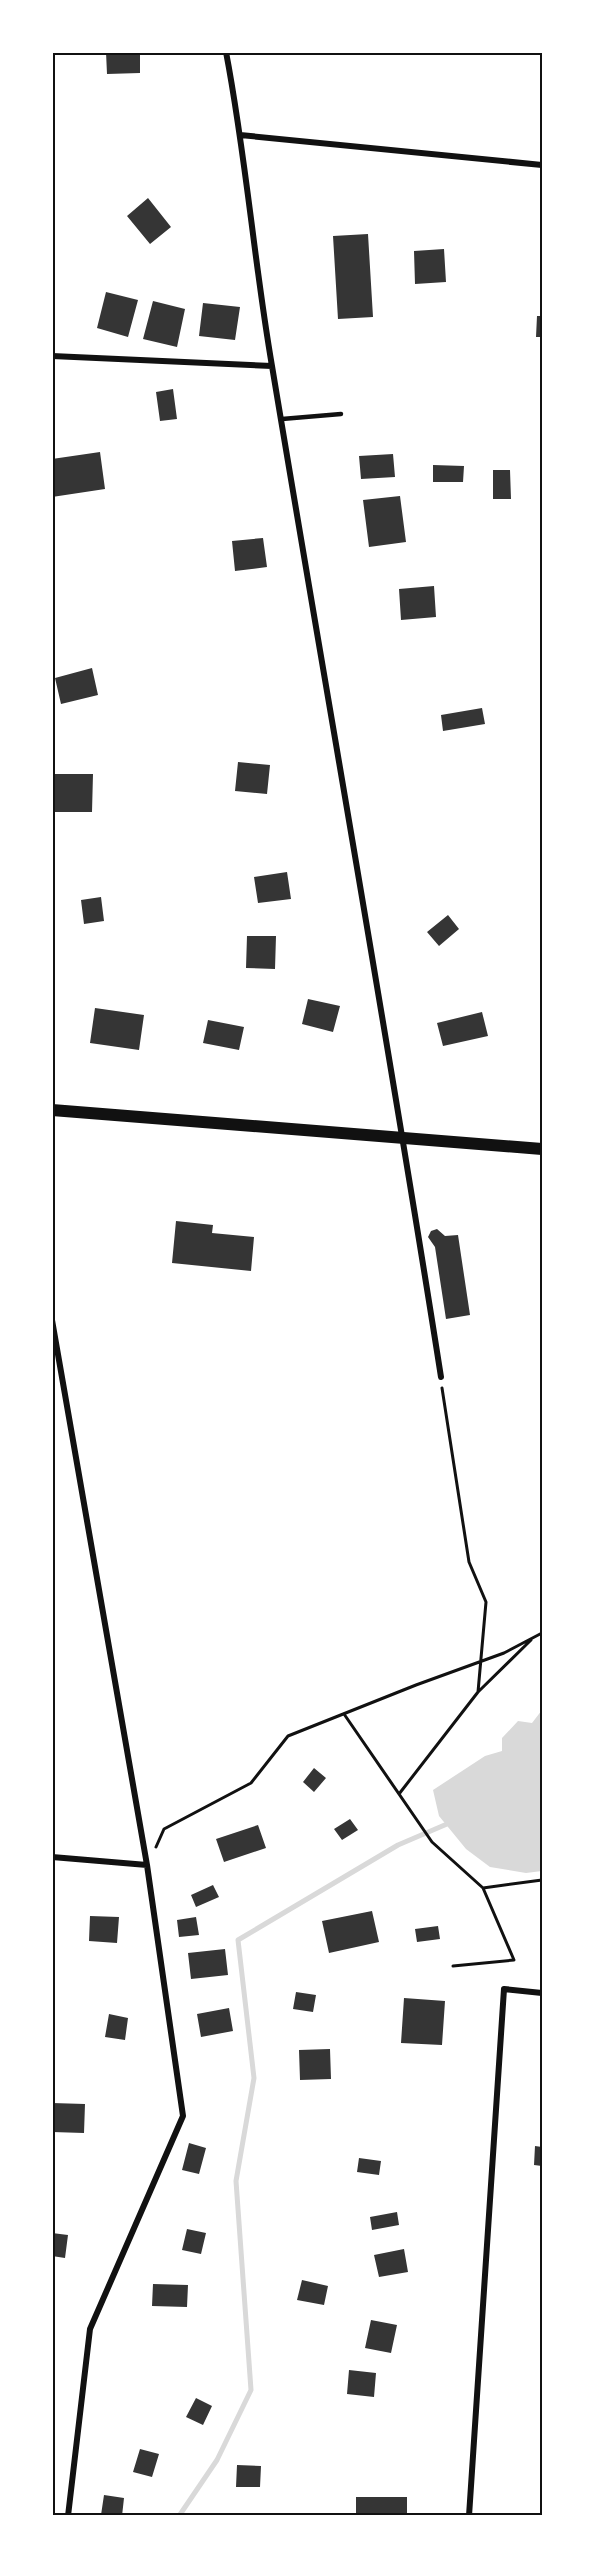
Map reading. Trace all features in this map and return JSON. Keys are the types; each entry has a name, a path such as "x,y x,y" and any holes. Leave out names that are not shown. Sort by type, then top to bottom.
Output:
{"main road":[{"path":"52,1110 403,1136 543,1149"}],"street":[{"path":"226,52 240,135 272,366 403,1136 441,1377"},
{"path":"240,135 543,165"},
{"path":"52,356 272,366"},
{"path":"52,1320 147,1865 183,2116 90,2329 68,2516"},
{"path":"52,1857 147,1865"},
{"path":"469,2516 504,1989 543,1993"}],"lane":[{"path":"282,419 341,414"}],"path":[{"path":"441,1377 469,1562 486,1602 478,1692"},
{"path":"147,1865 164,1829 251,1783 288,1736 481,1662 543,1634"},
{"path":"399,1794 478,1692 535,1637"},
{"path":"344,1714 432,1842 483,1888 514,1960 453,1966"},
{"path":"483,1888 543,1880"}],"shaded area":[{"path":"542,1710 542,1871 526,1873 490,1867 466,1849 439,1816 433,1790 485,1756 502,1751 502,1738 518,1721 532,1723"}],"building":[{"path":"106,52 140,52 140,73 107,74"},
{"path":"148,198 171,227 150,244 127,216"},
{"path":"368,234 373,317 338,319 333,236"},
{"path":"444,249 446,282 415,284 414,251"},
{"path":"106,292 138,300 128,337 97,328"},
{"path":"153,301 185,309 177,347 143,339"},
{"path":"203,303 240,307 235,340 199,336"},
{"path":"537,316 542,316 542,337 536,337"},
{"path":"173,389 177,419 160,421 156,392"},
{"path":"100,452 105,489 52,497 52,459"},
{"path":"393,454 395,477 361,479 359,456"},
{"path":"433,465 464,466 463,482 433,482"},
{"path":"493,470 510,470 511,499 493,499"},
{"path":"400,496 406,542 369,547 363,500"},
{"path":"263,538 267,567 235,571 232,541"},
{"path":"434,586 436,617 401,620 399,589"},
{"path":"92,668 98,695 61,704 55,678"},
{"path":"482,708 485,724 443,731 441,715"},
{"path":"238,762 270,765 267,794 235,791"},
{"path":"52,774 93,774 92,812 52,812"},
{"path":"287,872 291,899 258,903 254,877"},
{"path":"101,897 104,921 84,924 81,900"},
{"path":"448,915 459,929 439,946 427,932"},
{"path":"247,936 276,936 275,969 246,968"},
{"path":"308,999 340,1006 333,1032 302,1024"},
{"path":"95,1008 144,1015 139,1050 90,1043"},
{"path":"482,1012 488,1036 443,1046 437,1023"},
{"path":"208,1020 244,1027 239,1050 203,1043"},
{"path":"176,1221 213,1225 212,1233 254,1237 251,1271 172,1263"},
{"path":"437,1229 445,1236 458,1235 470,1315 446,1319 435,1247 428,1237 431,1231"},
{"path":"314,1768 326,1778 314,1792 303,1782"},
{"path":"350,1819 358,1830 342,1840 334,1829"},
{"path":"258,1825 266,1848 224,1862 216,1839"},
{"path":"213,1885 219,1897 196,1907 191,1895"},
{"path":"372,1911 379,1942 329,1953 322,1921"},
{"path":"90,1916 119,1917 117,1943 89,1941"},
{"path":"196,1917 199,1935 179,1937 177,1920"},
{"path":"438,1926 440,1939 417,1942 415,1929"},
{"path":"225,1949 228,1975 191,1979 188,1953"},
{"path":"296,1992 316,1995 313,2012 293,2009"},
{"path":"404,1998 445,2001 442,2045 401,2043"},
{"path":"229,2008 233,2031 201,2037 197,2014"},
{"path":"109,2014 128,2018 125,2040 105,2037"},
{"path":"330,2049 331,2079 300,2080 299,2050"},
{"path":"52,2103 85,2104 84,2133 52,2132"},
{"path":"189,2143 206,2148 199,2174 182,2170"},
{"path":"535,2146 542,2147 542,2166 534,2165"},
{"path":"359,2158 381,2161 379,2175 357,2172"},
{"path":"397,2212 399,2225 372,2230 370,2217"},
{"path":"187,2229 206,2233 201,2254 182,2250"},
{"path":"52,2233 68,2235 65,2258 52,2256"},
{"path":"404,2249 408,2272 379,2277 374,2255"},
{"path":"302,2280 328,2286 324,2305 297,2300"},
{"path":"153,2284 188,2285 187,2307 152,2306"},
{"path":"371,2320 397,2325 391,2353 365,2348"},
{"path":"349,2370 376,2373 374,2397 347,2394"},
{"path":"196,2398 212,2406 203,2425 186,2417"},
{"path":"140,2449 159,2454 152,2477 133,2472"},
{"path":"237,2465 261,2466 260,2487 236,2487"},
{"path":"104,2495 124,2498 122,2516 101,2515"},
{"path":"356,2497 407,2497 407,2516 356,2516"}],"waterway":[{"path":"179,2516 217,2460 251,2390 236,2181 254,2078 238,1940 398,1845 447,1824"}]}
